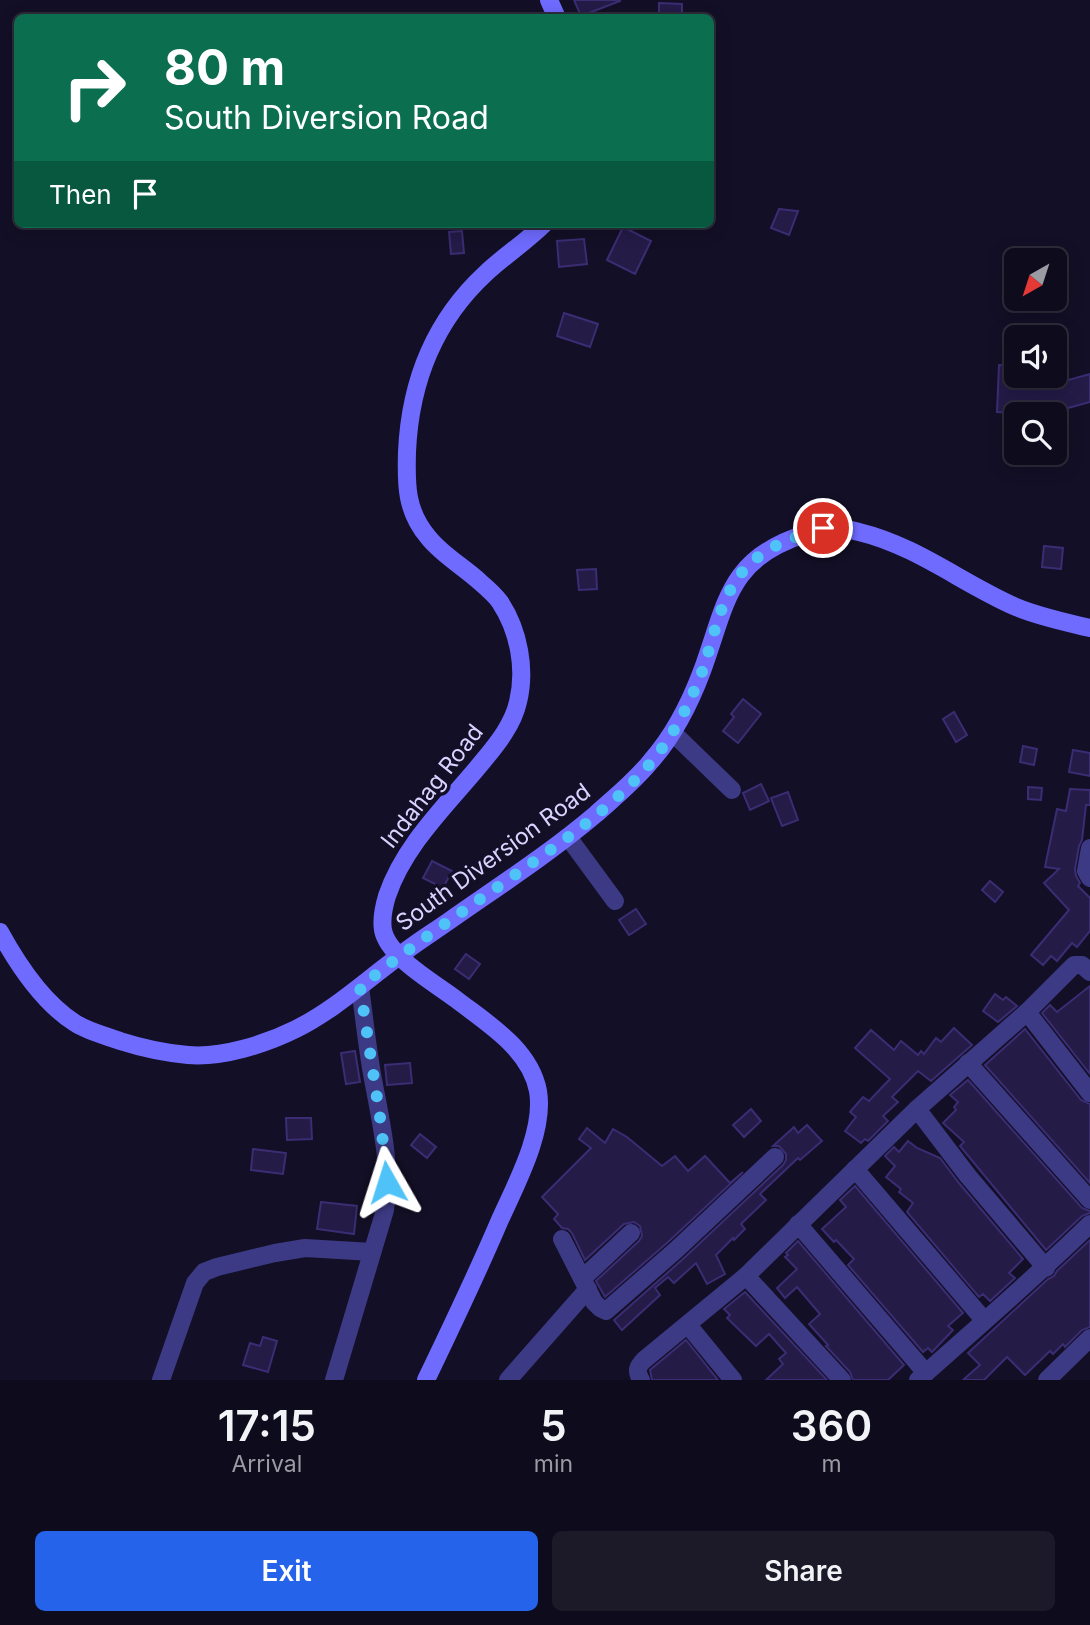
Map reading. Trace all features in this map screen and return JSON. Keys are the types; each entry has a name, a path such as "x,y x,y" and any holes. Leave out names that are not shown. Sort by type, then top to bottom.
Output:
{"main road":[{"name":"Indahag Road","path":"426,1380 472,1285 529,1154 536,1129 538,1091 521,1054 507,1039 398,956 387,942 383,930 384,906 397,870 424,831 508,728 517,707 522,684 517,642 499,601 429,540 416,520 408,499 408,433 415,392 426,358 446,319 486,273 539,228"},
{"name":"South Diversion Road","path":"0,932 29,978 50,1002 76,1024 146,1049 191,1056 233,1052 294,1030 331,1009 398,956 568,837 637,778 673,733 698,682 723,608 742,572 776,545 823,528 839,528 885,538 1017,607 1054,620 1090,628"}],"street":[{"path":"673,733 732,790"},
{"path":"568,837 615,901"},
{"path":"1090,848 1086,871 1090,878"},
{"path":"641,1380 637,1368 643,1360 746,1276 917,1109 1027,1012 1074,965 1082,965 1090,972"},
{"path":"334,1380 385,1210 387,1182 360,987"},
{"path":"1027,1012 1090,1093"},
{"path":"968,1063 1090,1200"},
{"path":"917,1109 968,1176 1045,1268"},
{"path":"562,1239 596,1306 608,1310 775,1157"},
{"path":"855,1170 984,1320"},
{"path":"798,1224 922,1376 1045,1268 1090,1224"},
{"path":"508,1380 585,1284 631,1233"},
{"path":"161,1380 195,1283 204,1272 240,1261 305,1248 372,1252"},
{"path":"746,1276 842,1380"},
{"path":"688,1325 733,1380"},
{"path":"1046,1380 1090,1338"}],"building":[{"path":"574,0 620,0 586,14 580,14"},
{"path":"659,3 682,4 682,14 659,14"},
{"path":"779,209 798,211 789,235 771,228"},
{"path":"623,228 651,241 635,274 607,260"},
{"path":"462,231 464,253 451,254 449,232"},
{"path":"584,239 587,264 559,267 557,241"},
{"path":"564,313 598,324 590,347 557,336"},
{"path":"999,365 1004,365 1004,388 1067,388 1067,380 1090,374 1090,402 1068,408 1068,411 1067,402 1004,402 1004,412 997,412"},
{"path":"1044,546 1063,548 1061,569 1042,567"},
{"path":"596,569 597,589 579,590 577,570"},
{"path":"743,699 761,714 738,743 723,731 734,717 731,714"},
{"path":"954,712 967,735 956,742 943,719"},
{"path":"1023,746 1037,749 1034,765 1020,762"},
{"path":"1073,750 1090,753 1090,776 1069,772"},
{"path":"761,784 769,801 750,810 743,793"},
{"path":"1028,787 1042,788 1041,800 1028,799"},
{"path":"1070,789 1090,790 1090,805 1086,805 1075,869 1080,883 1078,886 1090,898 1090,931 1077,947 1072,943 1057,961 1051,956 1043,965 1031,955 1069,910 1044,883 1059,869 1045,867 1057,809 1066,811"},
{"path":"788,792 798,820 782,826 771,798"},
{"path":"432,861 452,871 443,888 423,878"},
{"path":"990,881 1003,892 995,902 982,890"},
{"path":"636,909 646,924 629,935 619,920"},
{"path":"466,954 480,964 469,979 455,969"},
{"path":"1090,986 1090,1074 1042,1013 1050,1005 1057,1012"},
{"path":"995,994 1003,1000 1006,997 1017,1006 998,1022 983,1011"},
{"path":"954,1028 972,1045 931,1081 918,1071 892,1097 898,1102 883,1116 888,1121 868,1141 865,1139 861,1143 845,1131 856,1117 850,1112 863,1097 869,1101 890,1079 855,1048 871,1030 894,1050 901,1041 918,1055 921,1051 924,1054 936,1038 941,1042"},
{"path":"1025,1029 1081,1100 1090,1104 1090,1183 985,1065"},
{"path":"355,1051 360,1082 346,1084 341,1053"},
{"path":"410,1063 412,1083 387,1085 385,1065"},
{"path":"968,1080 1082,1208 1090,1211 1046,1250 960,1146 964,1142 943,1123 956,1110 954,1107 958,1102 950,1095"},
{"path":"751,1109 761,1121 744,1137 733,1125"},
{"path":"286,1118 311,1118 312,1139 287,1140"},
{"path":"807,1125 822,1141 800,1160 798,1158 760,1194 766,1200 741,1224 745,1229 716,1255 725,1274 707,1284 696,1263 674,1283 668,1277 655,1288 660,1295 622,1330 614,1320 783,1165 786,1154 779,1146 773,1146 794,1127 798,1133"},
{"path":"587,1128 605,1143 613,1129 662,1166 675,1156 688,1171 705,1156 730,1183 743,1172 605,1297 596,1281 639,1241 642,1236 640,1226 634,1222 624,1224 585,1260 572,1233 562,1228 554,1219 558,1214 542,1197 591,1148 579,1139"},
{"path":"420,1134 436,1147 427,1158 411,1145"},
{"path":"908,1141 940,1158 1023,1259 1009,1273 1015,1278 990,1301 983,1294 979,1297 907,1212 913,1203 886,1177 895,1166 885,1156 894,1147 899,1152"},
{"path":"253,1149 286,1153 283,1174 251,1170"},
{"path":"855,1186 963,1313 948,1326 953,1330 932,1352 928,1348 923,1352 848,1265 854,1259 822,1229 846,1207 840,1200"},
{"path":"321,1202 357,1206 354,1234 317,1229"},
{"path":"1090,1240 1090,1327 1082,1330 1065,1347 1063,1344 1053,1354 1050,1351 1025,1375 1007,1357 984,1380 963,1380 980,1365 968,1353"},
{"path":"798,1241 904,1365 888,1380 853,1380 850,1372 809,1324 820,1314 797,1287 785,1298 777,1288 797,1269 785,1257"},
{"path":"745,1292 827,1380 766,1380 783,1364 779,1359 786,1353 769,1334 756,1346 727,1318 730,1315 724,1309"},
{"path":"263,1337 277,1341 268,1372 243,1365 250,1343 260,1346"},
{"path":"686,1340 718,1380 652,1380 650,1370"}],"route":[{"path":"387,1182 360,987 398,956 568,837 637,778 673,733 693,693 723,608 742,572 776,545 823,528"}]}
